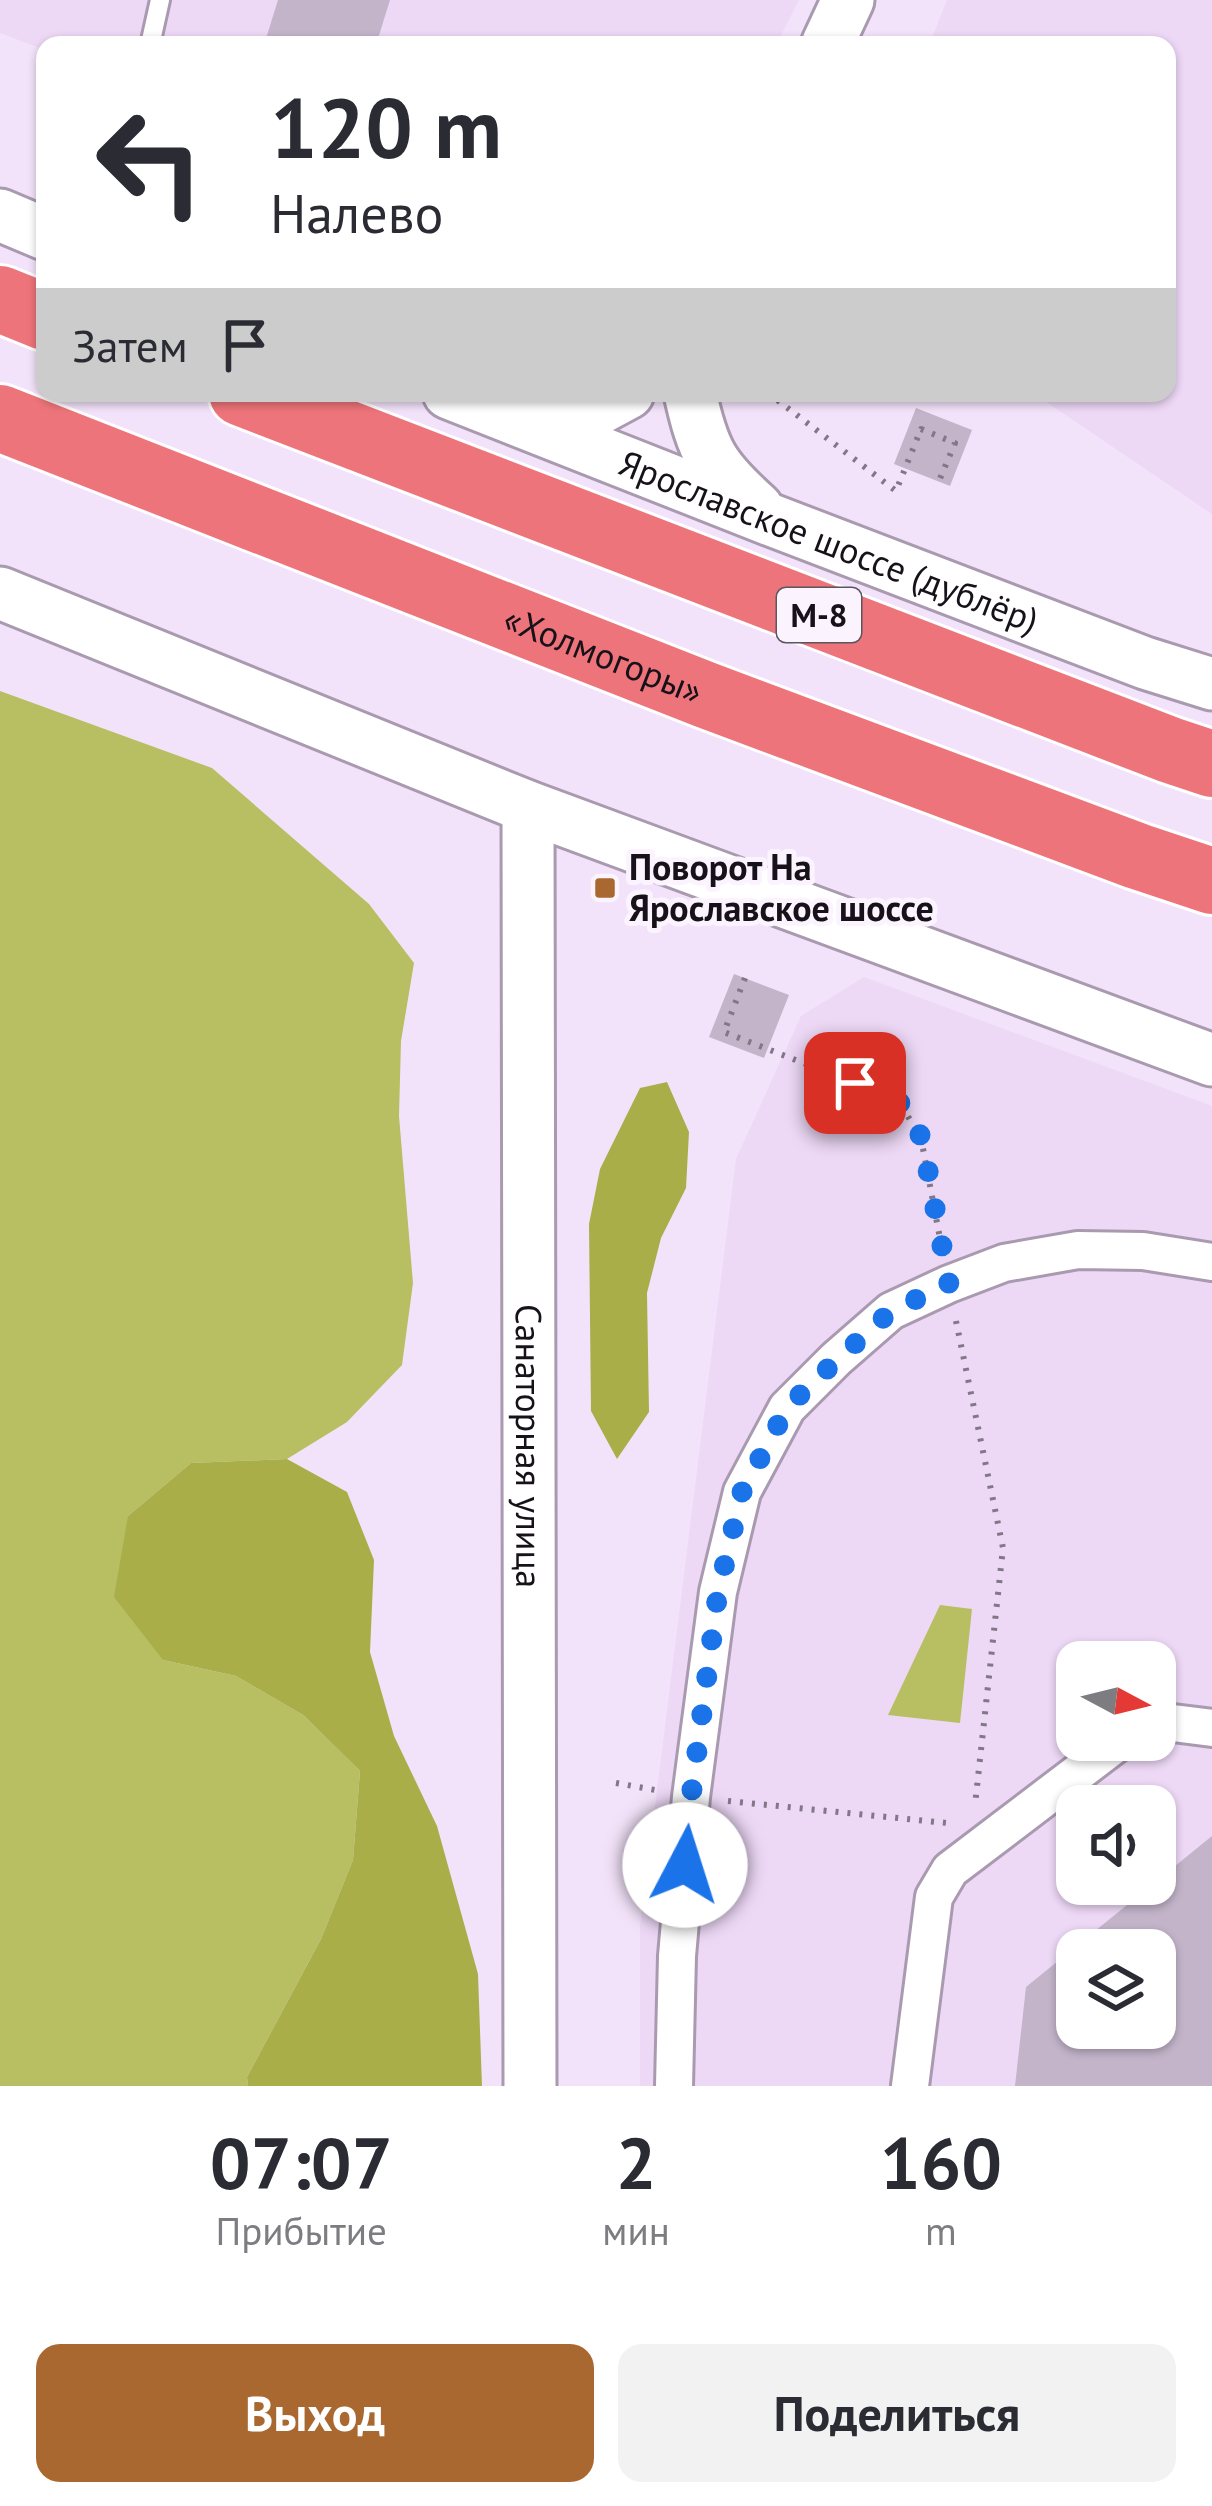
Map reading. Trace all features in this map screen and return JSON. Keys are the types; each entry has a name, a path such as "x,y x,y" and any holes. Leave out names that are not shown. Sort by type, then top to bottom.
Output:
{"highway":[{"path":"0,299 36,313"},
{"name":"М-8","path":"265,402 1212,764"},
{"name":"«Холмогоры»","path":"0,418 706,695 1212,881"}],"street":[{"path":"831,36 848,0"},
{"path":"0,215 36,230"},
{"name":"Ярославское шоссе (дублёр)","path":"472,402 1212,685"},
{"path":"532,425 589,414 611,402"},
{"path":"692,402 700,436 722,477 771,520"},
{"path":"0,593 528,807 1212,1060"},
{"name":"Санаторная улица","path":"528,807 530,2086"},
{"path":"674,2086 677,1955 691,1797 718,1592 742,1492 787,1408 891,1311 1004,1263 1078,1250 1143,1251 1212,1262"},
{"path":"1176,1723 1212,1728"},
{"path":"910,2086 934,1897 978,1831 1088,1761"}],"lane":[{"path":"152,36 160,0"}],"path":[{"path":"780,402 896,490 921,429 955,442 939,482"},
{"path":"616,1783 691,1797 978,1831 1003,1548 922,1138 898,1100 724,1032 745,978"}],"shaded area":[{"path":"0,0 799,0 781,36 36,36 36,47 0,33"},
{"path":"947,0 1212,0 1212,514 1046,402 1176,402 1176,36 933,36"},
{"path":"864,977 1212,1106 1212,2086 640,2086 640,1926 736,1159 801,1016"}],"green space":[{"path":"0,691 212,768 369,904 414,963 401,1041 399,1116 413,1283 402,1365 347,1422 287,1459 191,1463 128,1516 163,1660 236,1676 303,1715 360,1771 353,1860 321,1939 247,2077 248,2086 0,2086"},
{"path":"667,1082 689,1132 686,1188 661,1238 647,1293 649,1412 617,1459 591,1411 589,1224 600,1169 640,1088"},
{"path":"287,1459 347,1492 374,1560 370,1652 394,1736 437,1826 478,1974 482,2086 248,2086 247,2077 321,1939 353,1860 360,1771 303,1715 236,1676 163,1660 114,1597 128,1516 191,1463"},
{"path":"940,1605 972,1609 960,1723 888,1715"}],"building":[{"path":"278,0 390,0 379,36 267,36"},
{"path":"916,408 972,430 950,486 894,464"},
{"path":"734,974 789,995 764,1058 709,1037"},
{"path":"1212,1836 1212,2086 1015,2086 1026,1987 1056,1963 1056,2049 1176,2049 1176,1929 1097,1929 1127,1905 1176,1905 1176,1865"}],"place":[{"name":"Поворот На Ярославское шоссе","path":"605,888"}],"route":[{"path":"685,1865 718,1592 742,1492 787,1408 891,1311 949,1284 922,1138 898,1100 855,1083"}]}
